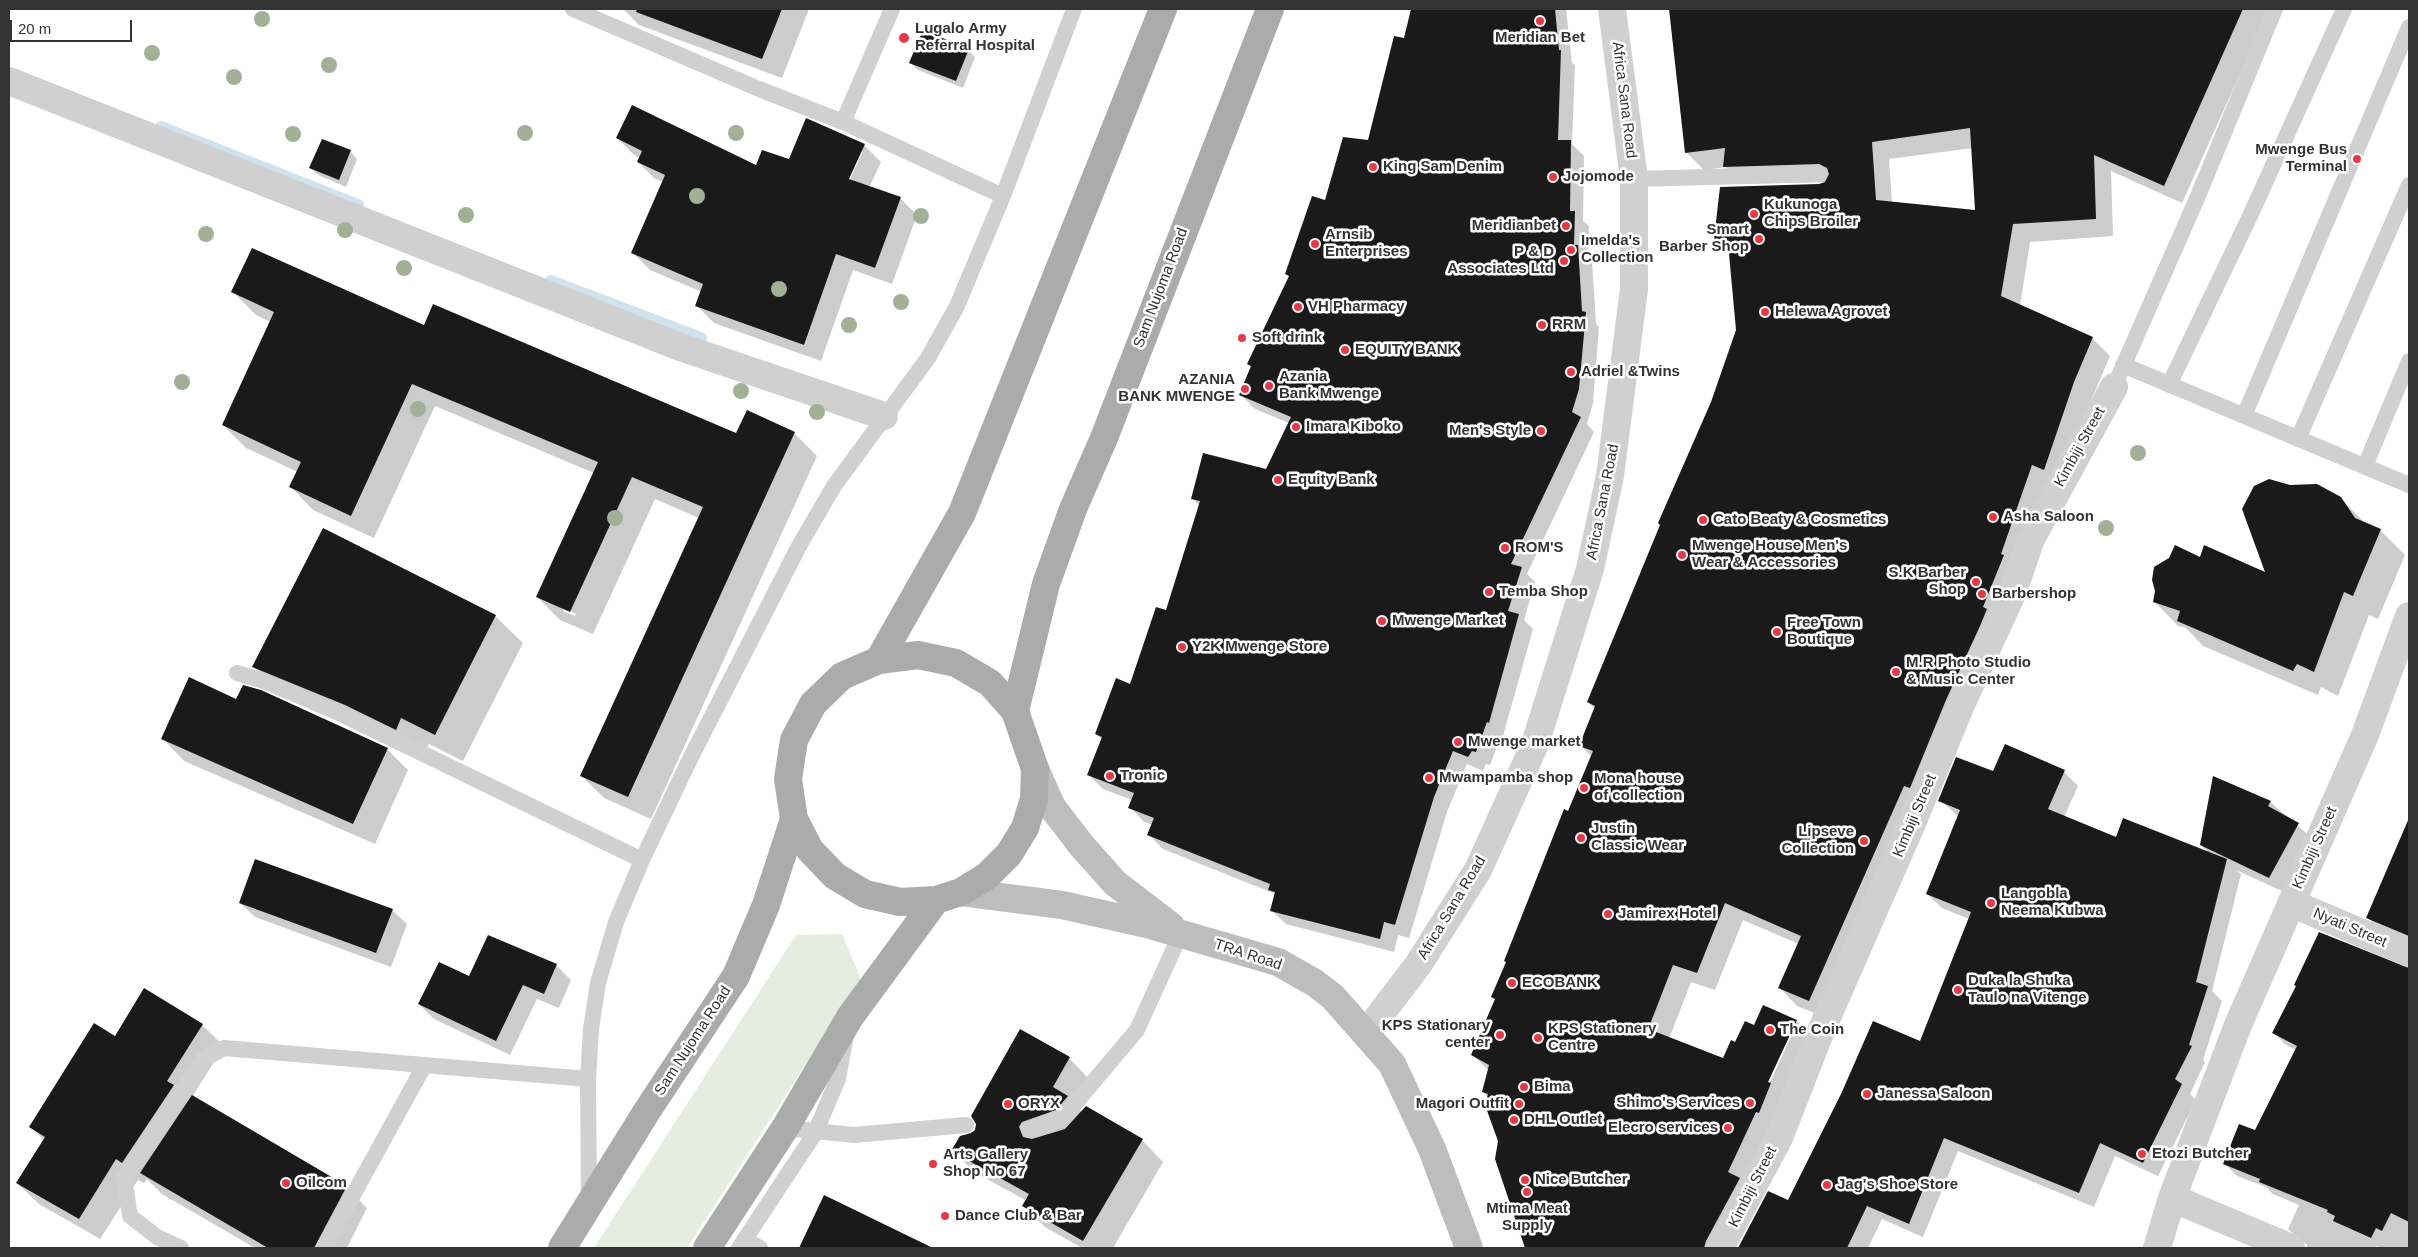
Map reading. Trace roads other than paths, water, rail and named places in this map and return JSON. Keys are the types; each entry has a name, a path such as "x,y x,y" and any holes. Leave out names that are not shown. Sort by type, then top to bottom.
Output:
{"main road":[{"path":"879,660 962,513 1163,9"},
{"name":"Sam Nujoma Road","path":"1015,711 1050,574 1270,9"},
{"path":"1035,769 1034,799 1025,828 1009,854 987,876 949,896 900,902 865,894 834,876 810,850 794,819 788,779 794,740 813,704 842,676 879,660 918,655 956,663 990,683 1015,711 1035,769 1052,807 1082,846 1115,883 1181,933"},
{"name":"Sam Nujoma Road","path":"562,1248 647,1111 736,976 766,905 794,819"},
{"path":"707,1248 785,1128 850,1017 949,896"},
{"name":"TRA Road","path":"949,896 1062,904 1181,933 1278,962 1315,983 1366,1033 1392,1064 1432,1149 1469,1248"}],"street":[{"name":"Africa Sana Road","path":"1366,1033 1418,965 1478,870 1535,744 1590,569 1610,476 1634,289 1634,179 1612,9"},
{"path":"9,81 680,347 884,416"},
{"name":"Kimbiji Street","path":"1720,1248 1779,1138 1818,1038 1914,821 1960,707 2012,594 2031,539 2118,376"},
{"name":"Kimbiji Street","path":"2157,1248 2172,1198 2238,1025 2365,735 2409,616"},
{"name":"Nyati Street","path":"2291,903 2409,953"},
{"path":"2172,1198 2291,1248"}],"lane":[{"path":"574,9 759,89 843,122 1004,196"},
{"path":"843,122 892,9"},
{"path":"589,1205 588,1079 598,983 616,922 642,860 689,761 799,546 834,486 928,358 957,306 1004,196 1074,9"},
{"path":"2275,9 2198,196 2118,376 2169,384 2409,485"},
{"path":"2169,384 2250,216 2344,9"},
{"path":"2244,416 2409,27"},
{"path":"1634,179 1819,174"},
{"path":"2298,439 2409,185"},
{"path":"2365,466 2409,361"},
{"path":"236,673 264,681 342,714 642,860"},
{"path":"1029,1129 1062,1119 1137,1030 1181,933"},
{"path":"760,1248 742,1244 815,1133 838,1079 850,1017"},
{"path":"181,1248 157,1237 130,1216 124,1178 204,1059 224,1048 588,1079"},
{"path":"324,1248 424,1066"},
{"path":"785,1128 815,1133 854,1136 966,1125"}],"waterway":[{"path":"161,127 358,205"},
{"path":"551,281 701,338"}],"place":[{"name":"Meridian Bet","path":"1540,21"},
{"name":"Lugalo Army Referral Hospital","path":"904,38"},
{"name":"Mwenge Bus Terminal","path":"2357,159"},
{"name":"King Sam Denim","path":"1373,167"},
{"name":"Jojomode","path":"1553,177"},
{"name":"Kukunoga Chips Broiler","path":"1754,214"},
{"name":"Meridianbet","path":"1566,226"},
{"name":"Smart Barber Shop","path":"1759,239"},
{"name":"Arnsib Enterprises","path":"1315,244"},
{"name":"Imelda's Collection","path":"1571,250"},
{"name":"P & D Associates Ltd","path":"1564,261"},
{"name":"VH Pharmacy","path":"1298,307"},
{"name":"Helewa Agrovet","path":"1765,312"},
{"name":"RRM","path":"1542,325"},
{"name":"Soft drink","path":"1242,338"},
{"name":"EQUITY BANK","path":"1345,350"},
{"name":"Adriel &Twins","path":"1571,372"},
{"name":"Azania Bank Mwenge","path":"1269,386"},
{"name":"AZANIA BANK MWENGE","path":"1245,389"},
{"name":"Imara Kiboko","path":"1296,427"},
{"name":"Men's Style","path":"1541,431"},
{"name":"Equity Bank","path":"1278,480"},
{"name":"Asha Saloon","path":"1993,517"},
{"name":"Cato Beaty & Cosmetics","path":"1703,520"},
{"name":"ROM'S","path":"1505,548"},
{"name":"Mwenge House Men's Wear & Accessories","path":"1682,555"},
{"name":"S.K Barber Shop","path":"1976,582"},
{"name":"Temba Shop","path":"1489,592"},
{"name":"Barbershop","path":"1982,594"},
{"name":"Mwenge Market","path":"1382,621"},
{"name":"Free Town Boutique","path":"1777,632"},
{"name":"Y2K Mwenge Store","path":"1182,647"},
{"name":"M.R Photo Studio & Music Center","path":"1896,672"},
{"name":"Mwenge market","path":"1458,742"},
{"name":"Tronic","path":"1110,776"},
{"name":"Mwampamba shop","path":"1429,778"},
{"name":"Mona house of collection","path":"1584,788"},
{"name":"Justin Classic Wear","path":"1581,838"},
{"name":"Lipseve Collection","path":"1864,841"},
{"name":"Langobla Neema Kubwa","path":"1991,903"},
{"name":"Jamirex Hotel","path":"1608,914"},
{"name":"ECOBANK","path":"1512,983"},
{"name":"Duka la Shuka Taulo na Vitenge","path":"1958,990"},
{"name":"The Coin","path":"1770,1030"},
{"name":"KPS Stationary center","path":"1500,1035"},
{"name":"KPS Stationery Centre","path":"1538,1038"},
{"name":"Bima","path":"1524,1087"},
{"name":"Janessa Saloon","path":"1867,1094"},
{"name":"Shimo's Services","path":"1750,1103"},
{"name":"ORYX","path":"1008,1104"},
{"name":"Magori Outfit","path":"1519,1104"},
{"name":"DHL Outlet","path":"1514,1120"},
{"name":"Elecro services","path":"1728,1128"},
{"name":"Etozi Butcher","path":"2142,1154"},
{"name":"Arts Gallery Shop No 67","path":"933,1164"},
{"name":"Nice Butcher","path":"1525,1180"},
{"name":"Oilcom","path":"286,1183"},
{"name":"Jag's Shoe Store","path":"1827,1185"},
{"name":"Mtima Meat Supply","path":"1527,1192"},
{"name":"Dance Club & Bar","path":"945,1216"}]}
